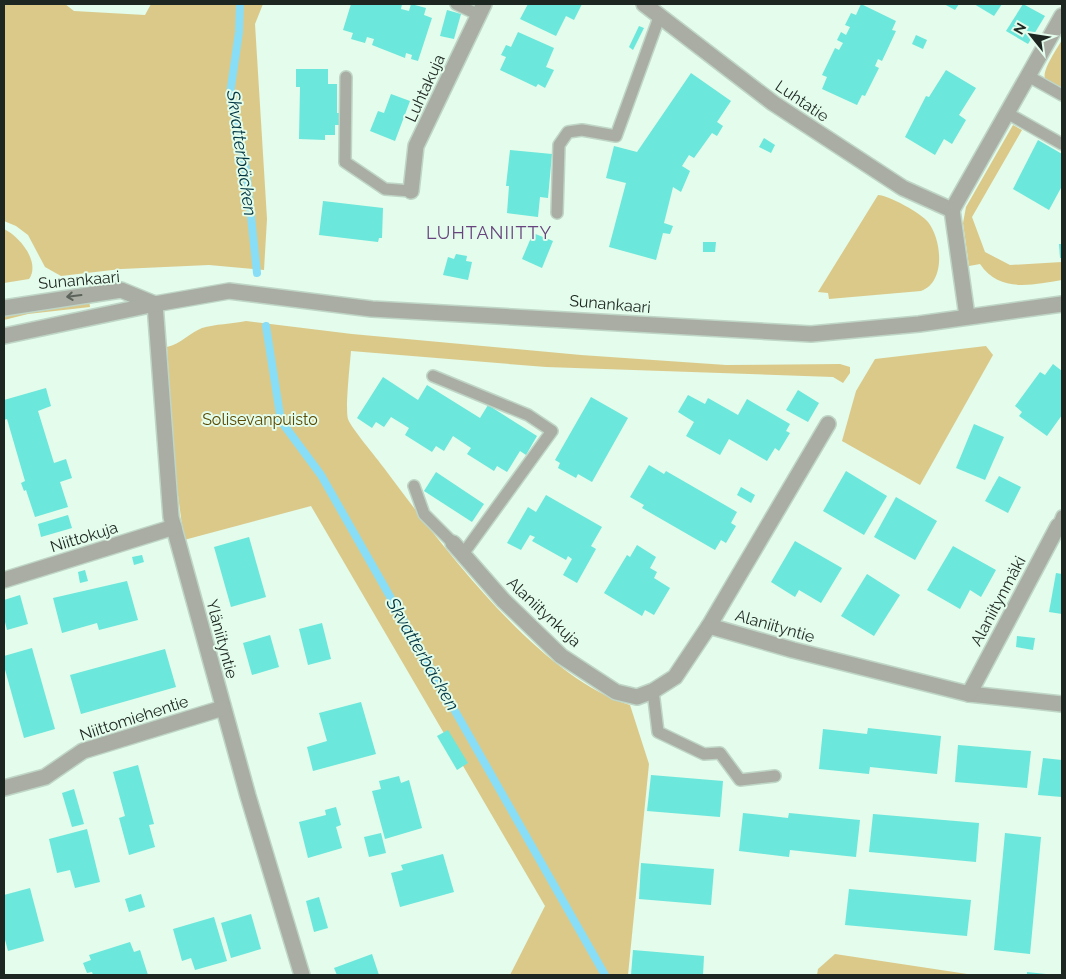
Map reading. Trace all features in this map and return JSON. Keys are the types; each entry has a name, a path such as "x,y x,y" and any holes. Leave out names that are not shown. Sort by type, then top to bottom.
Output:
{"street":[{"name":"Luhtatie","path":"644,4 773,103 903,188 952,210"},
{"name":"Luhtakuja","path":"411,191 416,146 481,9"},
{"path":"968,316 952,210 1062,16"},
{"name":"Sunankaari","path":"4,308 121,290 155,304"},
{"name":"Sunankaari","path":"4,336 155,304 229,291 372,309 561,318 672,327 811,334 919,324 1062,304"},
{"name":"Yläniityntie","path":"155,304 174,527 223,708 302,975"},
{"name":"Alaniityntie","path":"828,424 709,626 793,650 969,694 1062,704"},
{"name":"Niittokuja","path":"4,580 174,527"},
{"name":"Alaniitynmäki","path":"969,694 1059,528"},
{"name":"Alaniitynkuja","path":"458,548 503,600 561,656 616,692 637,697 653,691 675,676 709,626"},
{"name":"Niittomiehentie","path":"4,788 45,777 83,751 223,708"}],"lane":[{"path":"456,4 481,9"},
{"path":"556,213 559,145 568,132 582,130 616,136 660,15"},
{"path":"1028,76 1062,95"},
{"path":"346,77 345,162 385,189 411,191"},
{"path":"1008,113 1062,144"},
{"path":"414,486 424,514 458,548 552,432 528,415 433,376"},
{"path":"653,691 658,732 704,754 720,753 740,780 775,776"}],"green space":[{"path":"4,4 65,4 74,11 145,15 151,4 263,4 255,24 267,219 264,270 209,265 121,269 61,276 45,267 28,235 16,226 4,221"},
{"path":"1062,40 1062,89 1048,81 1045,78 1045,74 1048,64"},
{"path":"1013,125 1022,130 972,217 985,252 1010,265 1062,262 1062,280 1017,285 997,279 980,264 969,266 963,223 966,207"},
{"path":"878,195 904,205 928,222 933,230 939,249 938,270 935,279 921,291 829,299 828,293 818,292"},
{"path":"4,229 16,237 27,250 32,265 29,279 4,283"},
{"path":"89,300 90,307 28,314 4,320 4,312"},
{"name":"Solisevanpuisto","path":"246,321 352,334 581,355 726,365 840,364 850,367 850,373 843,383 833,377 546,367 351,351 347,397 348,419 433,533 462,569 527,638 561,667 596,690 630,705 649,764 628,975 510,975 545,906 311,506 184,540 175,473 167,347 202,328"},
{"path":"986,346 993,355 920,485 842,441 856,391 875,359"},
{"path":"835,954 974,975 817,975 818,969"}],"building":[{"path":"351,4 402,4 401,9 409,11 411,4 426,8 424,15 432,18 418,61 411,59 412,55 406,53 405,58 372,45 374,39 367,37 365,43 351,39 353,33 343,30"},
{"path":"528,4 582,4 574,20 566,16 556,36 520,19"},
{"path":"861,4 896,21 892,30 896,31 882,61 878,59 875,66 879,68 865,96 862,95 857,105 822,89 827,77 822,75 835,48 839,50 843,43 837,40 841,32 846,35 850,27 845,25 851,13 856,15"},
{"path":"944,4 959,4 955,10"},
{"path":"974,4 1002,4 994,16"},
{"path":"1023,4 1045,16 1028,44 1006,31"},
{"path":"447,10 461,14 454,39 440,36"},
{"path":"639,26 644,28 633,50 629,47"},
{"path":"518,32 554,48 546,67 554,70 545,88 538,84 536,87 500,70 506,57 501,55 506,45 511,47"},
{"path":"916,35 927,40 923,49 912,44"},
{"path":"296,69 328,69 328,84 337,84 337,113 339,113 340,125 335,125 335,135 325,135 325,140 299,139 300,87 296,87"},
{"path":"946,70 976,88 959,115 966,120 952,144 944,139 935,155 905,137 926,96 929,97"},
{"path":"691,73 731,101 717,122 723,126 717,136 712,133 694,158 689,155 682,166 690,171 681,192 673,187 664,223 673,226 670,234 663,233 656,260 609,247 626,183 606,178 614,146 637,152"},
{"path":"391,94 410,101 395,141 370,131 378,111 384,113"},
{"path":"764,138 775,145 771,153 759,147"},
{"path":"1038,140 1062,154 1062,186 1049,210 1013,189"},
{"path":"510,150 552,154 548,198 540,197 538,217 507,213 509,186 506,186"},
{"path":"323,201 383,208 382,238 379,238 378,242 319,235"},
{"path":"533,233 553,241 542,268 522,259"},
{"path":"703,242 716,242 715,252 703,252"},
{"path":"1059,244 1062,244 1062,258 1060,258"},
{"path":"456,254 467,256 466,261 472,262 468,280 443,275 448,257 454,259"},
{"path":"1053,364 1062,371 1062,415 1047,436 1019,416 1022,412 1015,406 1040,372 1045,375"},
{"path":"383,377 418,400 427,385 480,418 488,405 537,436 526,455 520,451 507,472 497,466 494,471 467,454 471,448 453,436 444,451 436,446 432,452 405,435 409,428 391,417 384,427 376,422 372,428 357,418"},
{"path":"46,388 51,406 38,411 54,463 66,459 72,478 60,482 68,507 35,517 26,490 24,491 21,483 25,481 7,419 4,420 4,400"},
{"path":"798,390 819,403 808,422 786,410"},
{"path":"688,395 705,404 708,398 738,415 747,399 790,424 786,431 790,433 779,451 775,448 767,461 729,439 720,455 686,436 694,422 678,412"},
{"path":"591,397 628,418 592,482 578,474 576,478 558,468 560,463 555,460"},
{"path":"974,424 1004,437 985,480 956,468"},
{"path":"649,465 664,474 666,471 737,512 731,523 736,526 726,543 721,540 715,550 642,508 644,505 630,497"},
{"path":"846,471 887,496 864,535 823,511"},
{"path":"436,472 484,504 472,522 424,491"},
{"path":"999,476 1021,487 1008,513 985,501"},
{"path":"741,487 755,495 751,503 737,495"},
{"path":"546,495 602,527 591,546 596,549 577,583 563,575 572,559 568,556 566,560 532,541 535,537 530,535 521,550 507,543 528,507 536,512"},
{"path":"896,497 937,521 915,560 874,537"},
{"path":"68,515 72,528 41,537 38,524"},
{"path":"249,537 266,597 231,607 214,547"},
{"path":"795,541 842,568 821,603 799,590 795,597 771,582"},
{"path":"637,545 656,557 650,568 657,572 654,578 670,588 654,615 645,610 642,616 604,593 627,555 630,557"},
{"path":"953,546 996,570 981,597 970,590 960,609 927,590"},
{"path":"142,555 144,562 134,565 132,557"},
{"path":"85,570 88,581 80,583 78,572"},
{"path":"1056,573 1062,574 1062,614 1049,612"},
{"path":"867,574 900,595 874,636 841,616"},
{"path":"127,581 138,620 99,630 97,623 62,633 53,598"},
{"path":"20,595 28,624 7,630 4,618 4,600"},
{"path":"322,623 331,659 308,665 299,629"},
{"path":"270,635 279,667 252,675 243,643"},
{"path":"1017,636 1035,638 1033,650 1016,647"},
{"path":"32,648 55,729 24,738 4,666 4,656"},
{"path":"165,649 176,687 81,714 70,675"},
{"path":"361,702 376,754 313,771 307,747 327,741 319,713"},
{"path":"868,728 941,736 937,774 870,767 869,774 819,769 823,729 867,734"},
{"path":"448,730 468,763 457,770 437,736"},
{"path":"958,745 1031,751 1027,788 955,782"},
{"path":"1043,758 1062,760 1062,797 1038,795"},
{"path":"138,765 154,824 149,825 155,847 129,855 119,818 125,816 113,772"},
{"path":"651,775 723,781 720,817 647,811"},
{"path":"399,776 401,783 409,780 422,828 385,839 372,791 381,789 379,781"},
{"path":"74,789 84,824 72,827 62,793"},
{"path":"336,807 341,825 336,827 342,848 308,858 299,822 326,815 325,810"},
{"path":"743,813 788,818 789,813 860,820 856,857 790,850 789,857 739,851"},
{"path":"873,814 979,823 976,862 869,852"},
{"path":"87,829 100,882 75,888 70,870 57,873 49,839"},
{"path":"381,833 386,853 369,857 364,837"},
{"path":"1005,833 1041,837 1030,954 994,950"},
{"path":"443,854 454,892 400,907 391,873 403,870 401,865"},
{"path":"641,863 714,869 711,905 639,899"},
{"path":"30,888 44,941 8,951 4,936 4,895"},
{"path":"849,889 971,900 967,936 845,925"},
{"path":"141,894 145,907 129,912 125,899"},
{"path":"319,897 328,928 314,932 306,901"},
{"path":"251,914 261,949 231,958 221,923"},
{"path":"214,917 227,961 195,970 191,958 182,961 173,929"},
{"path":"130,942 134,952 140,950 148,975 93,975 92,972 87,973 83,963 91,960 89,955"},
{"path":"633,950 704,956 703,975 631,975"},
{"path":"372,954 379,975 337,975 334,968"},
{"path":"1027,972 1046,974 1046,975 1027,975"}],"waterway":[{"name":"Skvatterbäcken","path":"240,4 239,32 230,94 246,169 257,273"},
{"name":"Skvatterbäcken","path":"266,326 281,421 321,475 605,975"}],"district":[{"name":"LUHTANIITTY","path":"489,232"}]}
